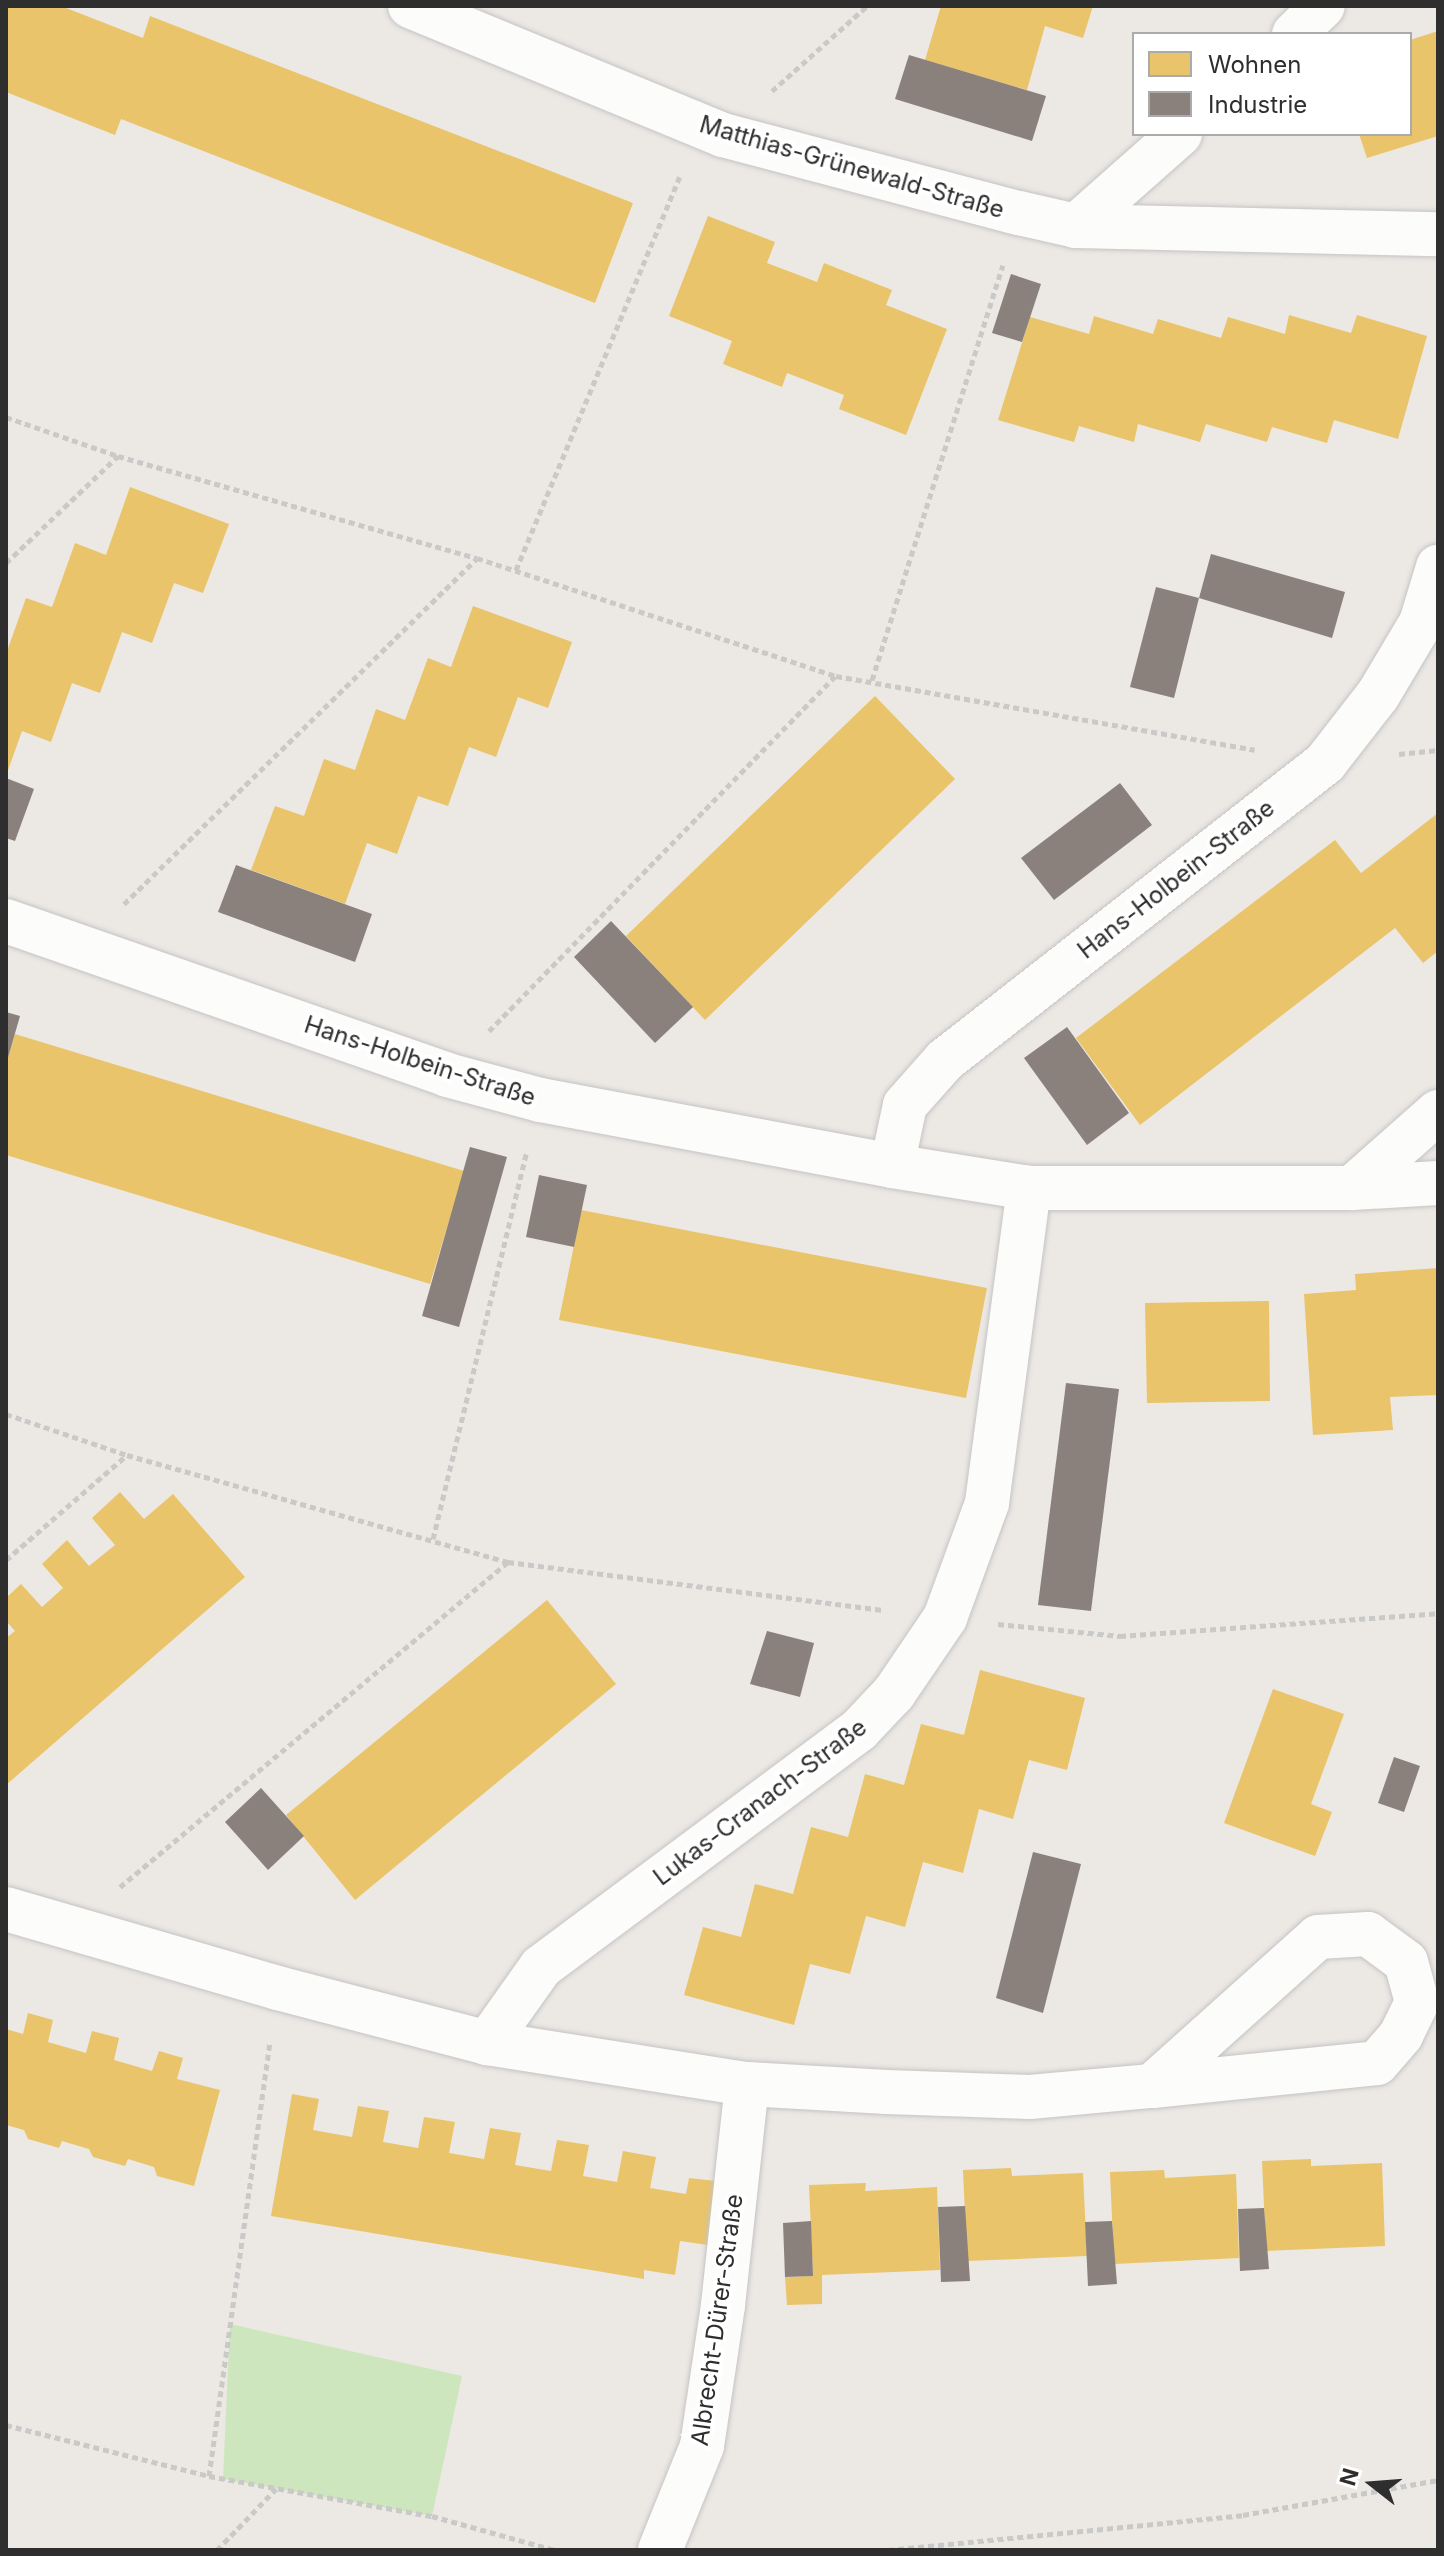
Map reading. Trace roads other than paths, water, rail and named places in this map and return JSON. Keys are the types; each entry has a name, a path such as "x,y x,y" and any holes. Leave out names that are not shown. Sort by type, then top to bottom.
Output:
{"street":[{"name":"Matthias-Grünewald-Straße","path":"410,6 712,130 1076,226 1438,234"},
{"path":"1296,32 1323,6"},
{"path":"1076,226 1178,136"},
{"name":"Hans-Holbein-Straße","path":"892,1166 905,1105 945,1060 1325,763 1378,695 1421,623 1438,567"},
{"name":"Hans-Holbein-Straße","path":"6,921 447,1075 540,1100 892,1166 1029,1188 1352,1188 1438,1183"},
{"path":"1352,1188 1438,1112"},
{"name":"Lukas-Cranach-Straße","path":"487,2043 541,1967 859,1730 894,1693 945,1618 987,1503 1029,1188"},
{"path":"6,1909 278,1988 487,2043 747,2084 1030,2097 1152,2086 1377,2063 1401,2035 1417,2002 1406,1962 1368,1934 1318,1937 1152,2086"},
{"name":"Albrecht-Dürer-Straße","path":"660,2550 702,2446 723,2305 747,2084"}]}
